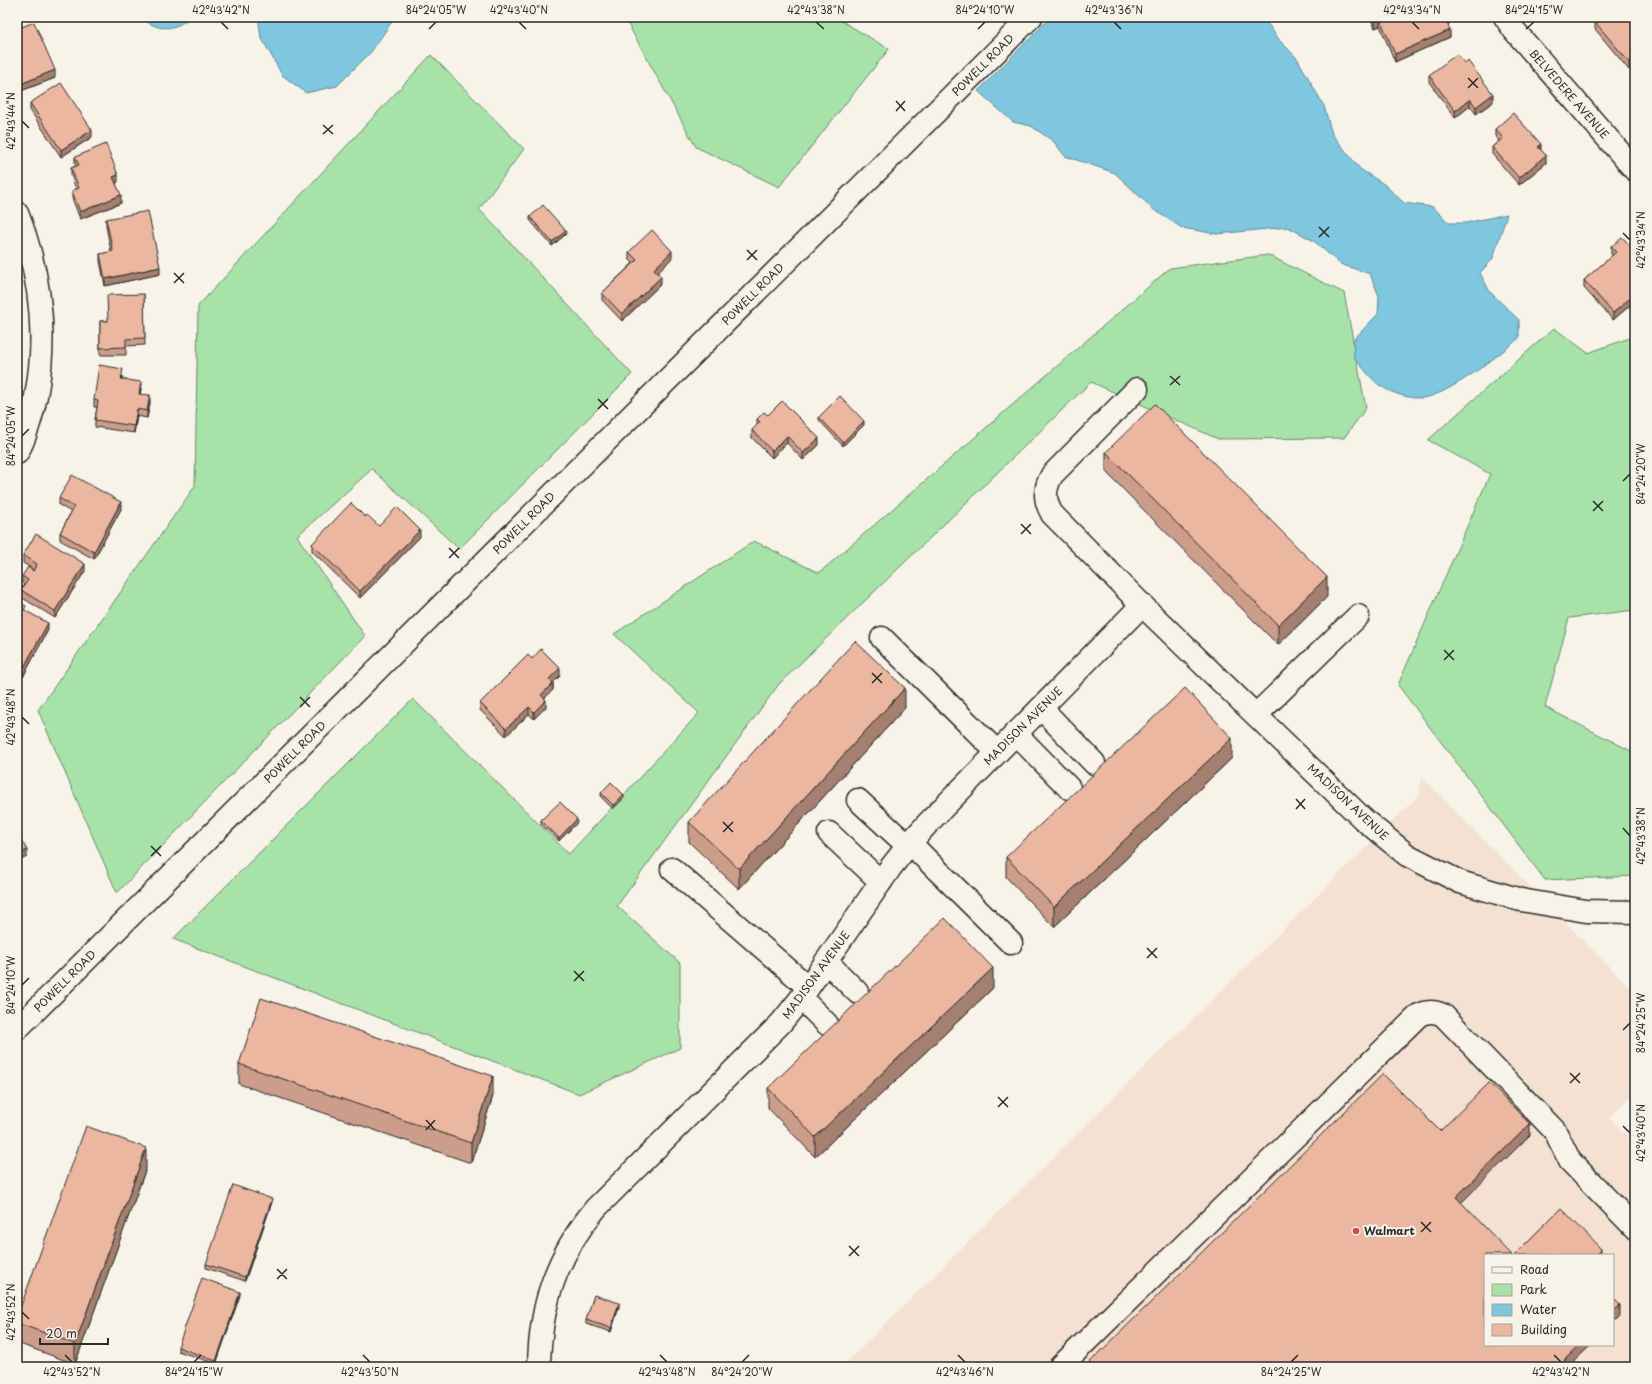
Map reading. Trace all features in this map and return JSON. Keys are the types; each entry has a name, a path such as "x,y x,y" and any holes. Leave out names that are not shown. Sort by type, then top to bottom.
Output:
{"street":[{"name":"POWELL ROAD","path":"19,1023 1031,17"},
{"name":"BELVEDERE AVENUE","path":"1505,17 1514,30 1635,170"},
{"path":"17,213 33,259 41,314 42,347 39,379 33,411 23,442 17,453"},
{"name":"MADISON AVENUE","path":"1137,389 1052,475 1046,489 1045,498 1052,514 1142,605 1363,819 1407,855 1460,882 1521,900 1586,911 1635,912"},
{"name":"MADISON AVENUE","path":"539,1367 541,1326 550,1290 560,1262 582,1225 596,1208 776,1028 804,992 909,844 997,752 1142,605"},
{"path":"1256,715 1358,616"},
{"path":"882,638 997,752"},
{"path":"1041,708 1094,763"},
{"path":"1016,733 1069,788"},
{"path":"858,800 909,844 1011,943"},
{"path":"829,834 881,882"},
{"path":"672,869 804,992 827,1024"},
{"path":"826,961 857,992"},
{"path":"1060,1367 1419,1015 1425,1012 1431,1011 1443,1015 1555,1131 1570,1161 1635,1228"}],"shaded area":[{"path":"1422,777 1635,993 1635,1092 1609,1118 1635,1144 1635,1367 842,1367 1419,795"}],"green space":[{"path":"624,17 835,17 889,49 779,187 696,147"},
{"path":"431,55 524,149 479,209 632,374 459,549 372,469 297,536 365,636 117,893 38,710 195,486 198,306"},
{"path":"1268,255 1344,293 1366,408 1344,438 1218,439 1091,382 779,684 617,906 680,963 680,1048 579,1094 173,939 413,699 569,854 699,713 614,634 754,541 819,573 1170,268"},
{"path":"1554,328 1588,353 1635,336 1635,610 1569,618 1545,707 1635,753 1635,876 1545,880 1398,685 1490,474 1428,440"}],"water":[{"path":"142,17 190,17 178,25 166,28 153,25"},
{"path":"258,17 395,17 371,52 337,86 306,93 282,75 261,37"},
{"path":"1051,17 1263,17 1280,41 1297,58 1324,106 1332,134 1360,169 1385,185 1404,203 1433,207 1449,223 1466,223 1507,214 1493,258 1480,273 1490,292 1519,320 1519,338 1460,382 1434,395 1423,398 1406,396 1389,391 1379,385 1354,358 1353,340 1378,314 1379,296 1370,274 1340,264 1314,241 1288,227 1217,234 1182,228 1154,210 1115,173 1065,156 1053,141 1031,126 1013,122 978,91"}],"building":[{"path":"1373,17 1448,17 1445,18 1450,30 1395,54 1380,19 1375,21"},
{"path":"1601,17 1635,17 1635,57 1629,62 1595,22"},
{"path":"34,22 55,70 18,85 17,29"},
{"path":"1457,54 1465,64 1468,61 1493,94 1476,107 1470,99 1455,111 1429,75"},
{"path":"61,83 92,130 61,150 30,103"},
{"path":"1513,113 1541,144 1538,147 1546,155 1519,178 1492,147 1503,138 1495,129"},
{"path":"106,144 118,175 113,177 121,195 80,212 72,191 79,188 71,168 79,165 75,157"},
{"path":"543,205 566,231 552,242 530,217"},
{"path":"148,211 160,267 105,279 100,254 113,251 106,219"},
{"path":"652,230 672,251 654,269 661,277 622,314 602,293 637,260 629,252"},
{"path":"1622,237 1635,251 1635,294 1613,313 1584,280 1616,252 1611,247"},
{"path":"144,294 145,338 126,339 126,347 100,348 100,321 108,321 107,295"},
{"path":"99,365 123,369 121,379 141,382 139,394 150,395 147,411 137,409 134,426 95,420 98,401 94,400"},
{"path":"840,396 864,421 843,442 819,417"},
{"path":"782,401 819,438 803,453 787,436 772,451 752,430 760,422 757,419 764,412 768,415"},
{"path":"1155,404 1327,577 1278,625 1106,452"},
{"path":"72,475 121,502 94,552 60,533 74,507 59,498"},
{"path":"351,503 365,517 367,515 379,526 397,507 420,530 360,591 312,544"},
{"path":"36,534 85,564 55,611 21,590 28,580 22,576 28,567 33,571 37,564 23,555"},
{"path":"17,601 26,606 24,610 48,623 23,669 17,666"},
{"path":"855,641 905,688 739,869 689,822"},
{"path":"541,649 560,668 549,679 553,683 541,695 546,700 534,712 529,707 506,729 480,703 528,655 532,659"},
{"path":"1185,688 1232,738 1054,907 1006,857"},
{"path":"611,782 624,795 613,805 601,793"},
{"path":"560,802 577,819 559,838 541,820"},
{"path":"17,833 27,850 17,855"},
{"path":"945,918 993,968 815,1137 768,1088"},
{"path":"261,998 493,1076 471,1143 239,1064"},
{"name":"Walmart","path":"1383,1074 1440,1131 1489,1083 1530,1124 1456,1197 1511,1254 1484,1254 1484,1346 1579,1346 1557,1367 1085,1367"},
{"path":"86,1126 146,1148 75,1344 17,1323 17,1317"},
{"path":"233,1185 272,1199 245,1277 206,1264"},
{"path":"1561,1208 1601,1249 1596,1254 1515,1254"},
{"path":"202,1278 240,1292 216,1361 178,1347"},
{"path":"594,1295 619,1303 611,1328 586,1320"},
{"path":"1614,1299 1620,1305 1614,1311"}],"place":[{"name":"Walmart","path":"1356,1231"}]}
